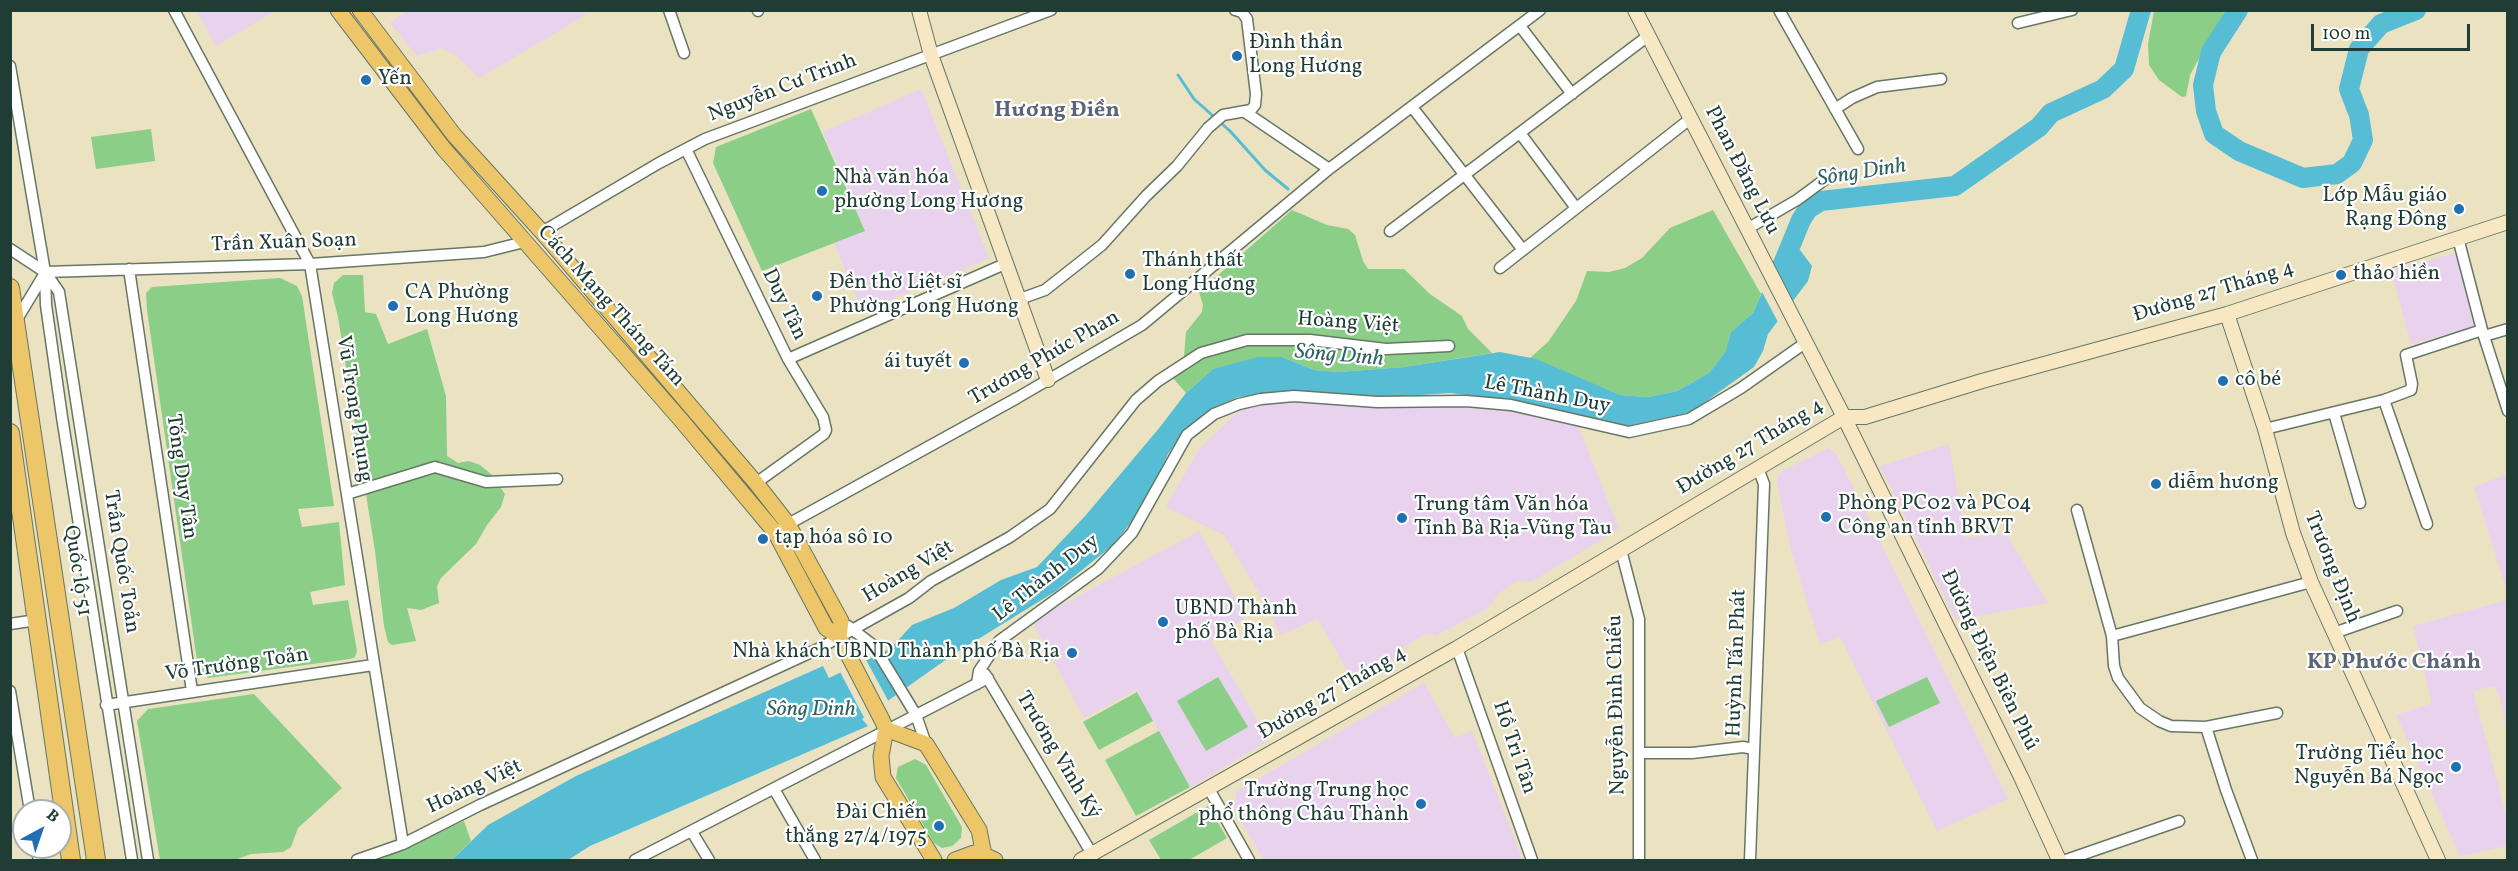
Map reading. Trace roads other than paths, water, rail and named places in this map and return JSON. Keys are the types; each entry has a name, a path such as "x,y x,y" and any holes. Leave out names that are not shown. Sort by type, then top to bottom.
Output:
{"highway":[{"name":"Quốc lộ 51","path":"10,288 96,861"},
{"path":"10,434 71,861"}],"main road":[{"name":"Cách Mạng Tháng Tám","path":"338,10 444,148 524,242 781,528"},
{"name":"Cách Mạng Tháng Tám","path":"360,10 454,135 542,232 756,483 781,528 844,629 850,657 884,724"},
{"path":"524,242 542,232"},
{"path":"934,861 883,777 881,756 884,724 926,744 979,830 990,858"},
{"path":"955,861 974,854 990,858"}],"street":[{"name":"Vũ Trọng Phụng","path":"174,10 310,264 373,665 404,844"},
{"path":"669,10 684,53"},
{"path":"919,10 932,55 1048,380"},
{"name":"Nguyễn Cư Trinh","path":"542,232 686,149 763,116 1051,10"},
{"path":"1020,299 1045,290 1102,245 1146,196 1177,166 1208,128 1224,115 1251,111 1255,105 1256,94 1247,19 1242,12 1235,10"},
{"name":"Trương Phúc Phan","path":"781,528 1142,326 1329,169 1540,10"},
{"name":"Phan Đăng Lưu","path":"1635,10 1844,417"},
{"path":"1779,10 1858,149"},
{"path":"2018,23 2072,10"},
{"path":"1520,26 1572,94"},
{"path":"1390,231 1466,176 1648,36"},
{"name":"Trần Quốc Toản","path":"10,66 45,273 46,305 62,417 132,861"},
{"path":"1835,109 1852,98 1877,87 1941,79"},
{"path":"1412,107 1523,250"},
{"path":"1245,112 1329,169"},
{"path":"1500,268 1690,119"},
{"path":"1520,133 1576,208"},
{"name":"Duy Tân","path":"686,149 788,359 1008,263"},
{"path":"1748,230 1797,200 1831,175"},
{"name":"Đường 27 Tháng 4","path":"1086,857 1457,648 1844,417 1865,417 1982,381 2227,314 2508,222"},
{"path":"2458,238 2483,333 2508,411"},
{"name":"Trần Xuân Soạn","path":"45,273 310,264 484,252 524,242"},
{"path":"10,249 45,273 15,322"},
{"name":"Tống Duy Tân","path":"129,269 192,691"},
{"name":"Trần Quốc Toản","path":"45,273 59,292 148,861"},
{"name":"Trương Định","path":"2227,314 2265,429 2287,514 2311,582 2438,861"},
{"path":"2265,429 2384,400 2411,390 2412,384 2406,355 2483,333 2508,329"},
{"name":"Hoàng Việt","path":"357,861 404,844 480,805 686,711 909,598 931,581 1010,537 1050,509 1136,400 1158,381 1201,353 1247,340 1310,340 1386,348 1449,346"},
{"name":"Lê Thành Duy","path":"977,684 981,668 999,641 1098,569 1132,532 1187,435 1214,414 1239,404 1261,399 1294,396 1377,402 1466,401 1511,405 1629,432 1689,419 1807,347"},
{"path":"756,483 824,434 826,430 823,417 788,359"},
{"path":"2384,400 2427,524"},
{"path":"2334,413 2360,502"},
{"path":"62,417 77,414"},
{"name":"Đường Điện Biên Phủ","path":"1844,417 2021,777 2059,861"},
{"path":"347,494 435,467 486,482 557,479"},
{"name":"Huỳnh Tấn Phát","path":"1750,861 1764,484 1758,468"},
{"path":"2077,510 2112,636 2114,666 2118,678 2140,708 2159,722 2170,726 2206,727 2277,712"},
{"name":"Nguyễn Đình Chiểu","path":"1621,550 1639,620 1639,861"},
{"path":"85,566 100,562"},
{"path":"2112,636 2311,582"},
{"path":"2334,633 2397,611"},
{"path":"10,624 37,620"},
{"name":"Cách Mạng Tháng Tám","path":"844,629 874,646 913,711"},
{"name":"Hồ Tri Tân","path":"1457,648 1532,861"},
{"name":"Võ Trường Toản","path":"106,705 373,665"},
{"path":"635,861 774,789 884,724 988,678 981,668"},
{"name":"Trương Vĩnh Ký","path":"988,678 1086,857"},
{"path":"10,691 28,799"},
{"path":"913,711 926,744"},
{"path":"2206,727 2252,861"},
{"path":"1640,753 1692,753 1743,747 1754,749"},
{"path":"774,789 815,861"},
{"path":"1209,789 1249,861"},
{"path":"2066,861 2179,821"},
{"path":"692,832 709,861"}],"water":[{"name":"Sông Dinh","path":"1800,250 1812,266 1808,281 1768,334 1763,351 1754,367 1691,412 1628,426 1515,401 1450,393 1375,398 1288,391 1238,397 1215,408 1186,430 1168,454 1145,505 1113,545 1056,591 954,654 862,719 868,726 590,846 568,860 452,860 488,825 576,776 823,666 829,678 890,649 912,625 954,608 1001,580 1037,567 1086,515 1186,393 1213,369 1258,357 1282,357 1314,370 1339,372 1404,367 1500,352 1536,359 1620,395 1648,397 1677,391 1709,373 1725,352 1731,332 1753,313 1779,253"}],"waterway":[{"name":"Sông Dinh","path":"1778,276 1801,220 1808,209 1821,201 1955,186 2039,127 2051,113 2103,89 2124,69 2141,10"},
{"name":"Sông Dinh","path":"2238,10 2211,52 2203,85 2206,111 2214,134 2239,151 2303,178 2337,174 2352,163 2363,140 2359,115 2349,89 2359,49 2381,24 2416,10"},
{"path":"1178,75 1194,99 1230,131 1265,170 1288,189"}],"place":[{"name":"Đình thần Long Hương","path":"1237,56"},
{"name":"Yến","path":"366,80"},
{"name":"Nhà văn hóa phường Long Hương","path":"822,191"},
{"name":"Lớp Mẫu giáo Rạng Đông","path":"2459,209"},
{"name":"Thánh thất Long Hương","path":"1130,274"},
{"name":"thảo hiền","path":"2341,275"},
{"name":"Đền thờ Liệt sĩ Phường Long Hương","path":"817,296"},
{"name":"CA Phường Long Hương","path":"393,306"},
{"name":"ái tuyết","path":"964,363"},
{"name":"cô bé","path":"2223,381"},
{"name":"diễm hương","path":"2156,484"},
{"name":"Phòng PC02 và PC04 Công an tỉnh BRVT","path":"1826,517"},
{"name":"Trung tâm Văn hóa Tỉnh Bà Rịa-Vũng Tàu","path":"1402,518"},
{"name":"tạp hóa sô 10","path":"763,539"},
{"name":"UBND Thành phố Bà Rịa","path":"1163,622"},
{"name":"Nhà khách UBND Thành phố Bà Rịa","path":"1072,653"},
{"name":"Trường Tiểu học Nguyễn Bá Ngọc","path":"2456,767"},
{"name":"Trường Trung học phổ thông Châu Thành","path":"1421,804"},
{"name":"Đài Chiến thắng 27/4/1975","path":"939,826"}],"district":[{"name":"Hương Điền","path":"1057,112"},
{"name":"KP Phước Chánh","path":"2394,664"}]}
